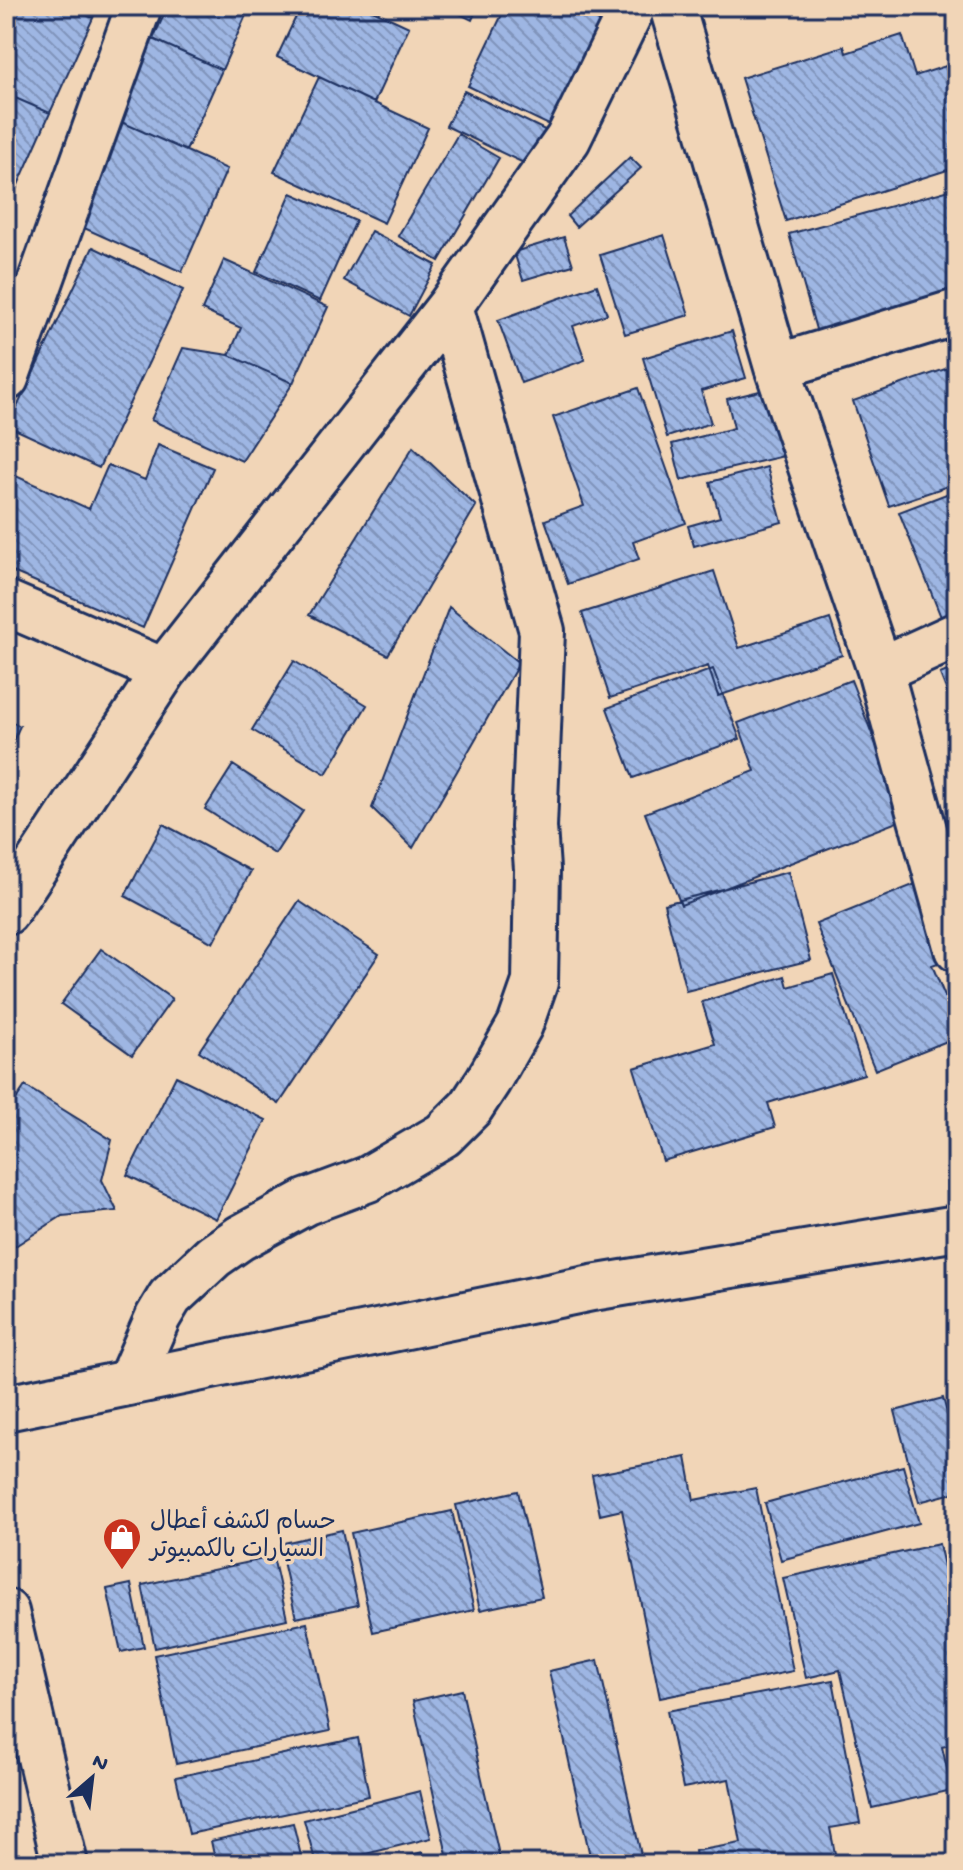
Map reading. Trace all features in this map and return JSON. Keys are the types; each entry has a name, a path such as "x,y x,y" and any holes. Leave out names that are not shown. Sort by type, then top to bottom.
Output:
{"street":[{"path":"6,378 139,6"},
{"path":"6,912 164,671 450,306 568,139 633,6"},
{"path":"672,6 777,367 880,670 957,949"},
{"path":"130,1381 170,1297 214,1256 306,1202 368,1179 443,1135 471,1107 488,1081 520,1025 535,982 537,869 534,827 542,631 450,306"},
{"path":"777,367 957,312"},
{"path":"6,603 164,671"},
{"path":"880,670 957,635"},
{"path":"6,1408 592,1288 957,1228"},
{"path":"6,1612 65,1864"}],"building":[{"path":"6,6 68,6 93,18 50,113 6,94"},
{"path":"68,6 98,6 93,18"},
{"path":"168,6 250,6 222,70 153,39"},
{"path":"301,6 364,6 409,27 374,103 277,57"},
{"path":"444,6 478,6 472,20"},
{"path":"506,6 614,6 555,128 468,86"},
{"path":"902,35 915,76 955,63 957,167 786,221 741,78 844,46 846,53"},
{"path":"153,39 222,70 186,151 117,120"},
{"path":"319,77 428,128 384,223 274,172"},
{"path":"464,91 549,132 532,167 446,126"},
{"path":"6,94 50,113 6,212"},
{"path":"117,120 227,169 182,272 73,223"},
{"path":"458,134 499,158 439,261 398,236"},
{"path":"630,157 641,168 576,227 567,216"},
{"path":"957,188 957,293 817,333 789,234"},
{"path":"291,193 356,221 320,301 256,272"},
{"path":"371,231 436,265 409,316 344,280"},
{"path":"664,235 689,315 625,334 600,255"},
{"path":"564,237 573,265 523,280 514,252"},
{"path":"93,247 183,290 99,468 8,426"},
{"path":"224,260 328,307 293,383 229,355 241,328 202,310"},
{"path":"597,285 607,314 573,326 585,360 521,383 498,320"},
{"path":"732,331 746,378 701,391 711,423 667,437 643,358"},
{"path":"183,348 229,355 293,383 242,461 151,420"},
{"path":"951,367 957,384 957,483 889,506 853,401"},
{"path":"638,388 686,523 633,542 639,559 568,584 545,520 584,506 553,417"},
{"path":"772,388 788,455 681,480 672,444 734,428 727,399"},
{"path":"158,445 213,468 143,628 6,569 6,499 16,476 89,509 108,465 145,480"},
{"path":"413,447 476,506 388,655 309,615"},
{"path":"767,467 782,522 694,546 688,526 720,517 710,482"},
{"path":"957,490 957,617 943,622 899,512"},
{"path":"714,571 739,648 830,619 842,655 718,696 708,666 610,698 582,613"},
{"path":"449,607 519,663 413,848 372,808"},
{"path":"294,661 367,705 326,774 252,730"},
{"path":"957,667 957,717 940,674"},
{"path":"713,669 740,739 633,778 607,708"},
{"path":"851,680 905,819 681,905 645,813 755,771 738,723"},
{"path":"6,719 20,726 6,756"},
{"path":"233,765 303,811 275,854 205,809"},
{"path":"163,824 251,871 213,943 125,896"},
{"path":"788,872 811,960 686,991 664,904"},
{"path":"918,883 949,959 932,965 957,1026 957,1037 875,1070 816,924"},
{"path":"299,901 379,954 279,1104 199,1051"},
{"path":"101,949 172,999 132,1055 61,1004"},
{"path":"833,974 864,1074 768,1103 775,1127 663,1161 634,1068 715,1044 702,1002 785,976 788,987"},
{"path":"176,1076 266,1120 216,1219 127,1175"},
{"path":"25,1086 112,1140 102,1180 117,1211 62,1216 6,1252 6,1114"},
{"path":"943,1398 957,1449 957,1492 919,1502 895,1411"},
{"path":"686,1457 694,1500 756,1488 793,1671 660,1698 622,1510 600,1515 592,1475"},
{"path":"903,1466 919,1523 781,1560 765,1503"},
{"path":"518,1491 542,1597 480,1610 456,1505"},
{"path":"452,1511 474,1610 373,1632 351,1533"},
{"path":"342,1530 358,1605 296,1618 279,1544"},
{"path":"939,1544 957,1623 957,1743 942,1747 952,1790 872,1808 840,1670 806,1678 783,1578"},
{"path":"273,1557 287,1619 155,1648 142,1585"},
{"path":"131,1584 144,1647 121,1652 107,1589"},
{"path":"307,1623 330,1731 176,1764 154,1655"},
{"path":"598,1660 643,1864 553,1864 590,1856 549,1671"},
{"path":"833,1680 860,1823 830,1828 837,1864 697,1864 695,1851 741,1843 729,1779 683,1788 667,1711"},
{"path":"462,1690 501,1864 449,1864 413,1701"},
{"path":"358,1738 369,1796 189,1834 176,1777"},
{"path":"420,1791 431,1838 316,1864 304,1820"},
{"path":"293,1823 303,1864 216,1864 211,1841"},
{"path":"423,1852 426,1864 377,1864"}],"place":[{"name":"حسام لكشف أعطال السيارات بالكمبيوتر","path":"122,1571"}]}
